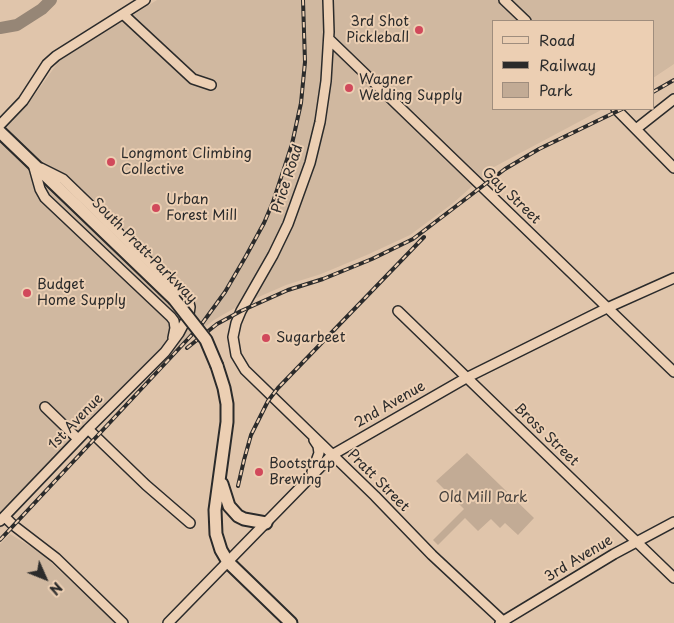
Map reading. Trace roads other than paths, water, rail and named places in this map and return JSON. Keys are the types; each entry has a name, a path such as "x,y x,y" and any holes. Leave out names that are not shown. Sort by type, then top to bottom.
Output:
{"main road":[{"name":"South Pratt Parkway","path":"0,132 174,299 206,340 220,373 227,404 228,422 215,510 215,524 219,544 228,562"},
{"path":"220,478 227,501 233,511 244,519 266,523"},
{"path":"228,562 291,623"}],"street":[{"path":"0,125 23,101 46,64 145,0"},
{"name":"Price Road","path":"236,355 233,337 241,311 273,255 288,224 310,163 326,81 329,39 328,0"},
{"path":"504,0 525,20"},
{"path":"123,14 193,79 211,85"},
{"name":"Gay Street","path":"329,39 674,372"},
{"path":"636,129 674,99"},
{"path":"617,110 674,168"},
{"path":"33,164 40,189 45,198 174,321 175,328 172,343"},
{"name":"1st Avenue","path":"2,519 172,343 189,314 189,303 184,296 63,179 33,164"},
{"name":"2nd Avenue","path":"168,623 332,455 466,378 607,308 674,278"},
{"name":"Bross Street","path":"398,311 674,578"},
{"name":"Pratt Street","path":"236,355 245,370 502,622"},
{"path":"45,406 78,439"},
{"path":"88,429 146,485 190,523"},
{"path":"307,429 318,446 319,453 317,462 307,481"},
{"path":"2,519 14,525 56,558 123,623"},
{"name":"3rd Avenue","path":"502,622 636,542 674,522"}],"waterway":[{"path":"0,28 17,25 42,9 51,0"}],"railway":[{"path":"0,540 201,325 225,292 246,256 273,202 292,144 301,103 305,62 303,0"},
{"path":"654,91 674,80"},
{"path":"187,348 217,324 241,311 288,290 323,279 372,259 413,239 505,169 539,149 620,110"},
{"path":"238,486 251,435 268,401 278,388 424,237"}],"place":[{"name":"3rd Shot Pickleball","path":"419,30"},
{"name":"Wagner Welding Supply","path":"349,88"},
{"name":"Longmont Climbing Collective","path":"111,162"},
{"name":"Urban Forest Mill","path":"156,208"},
{"name":"Budget Home Supply","path":"27,293"},
{"name":"Sugarbeet","path":"266,338"},
{"name":"Bootstrap Brewing","path":"259,472"}],"park label":[{"name":"Old Mill Park","path":"483,498"}]}
